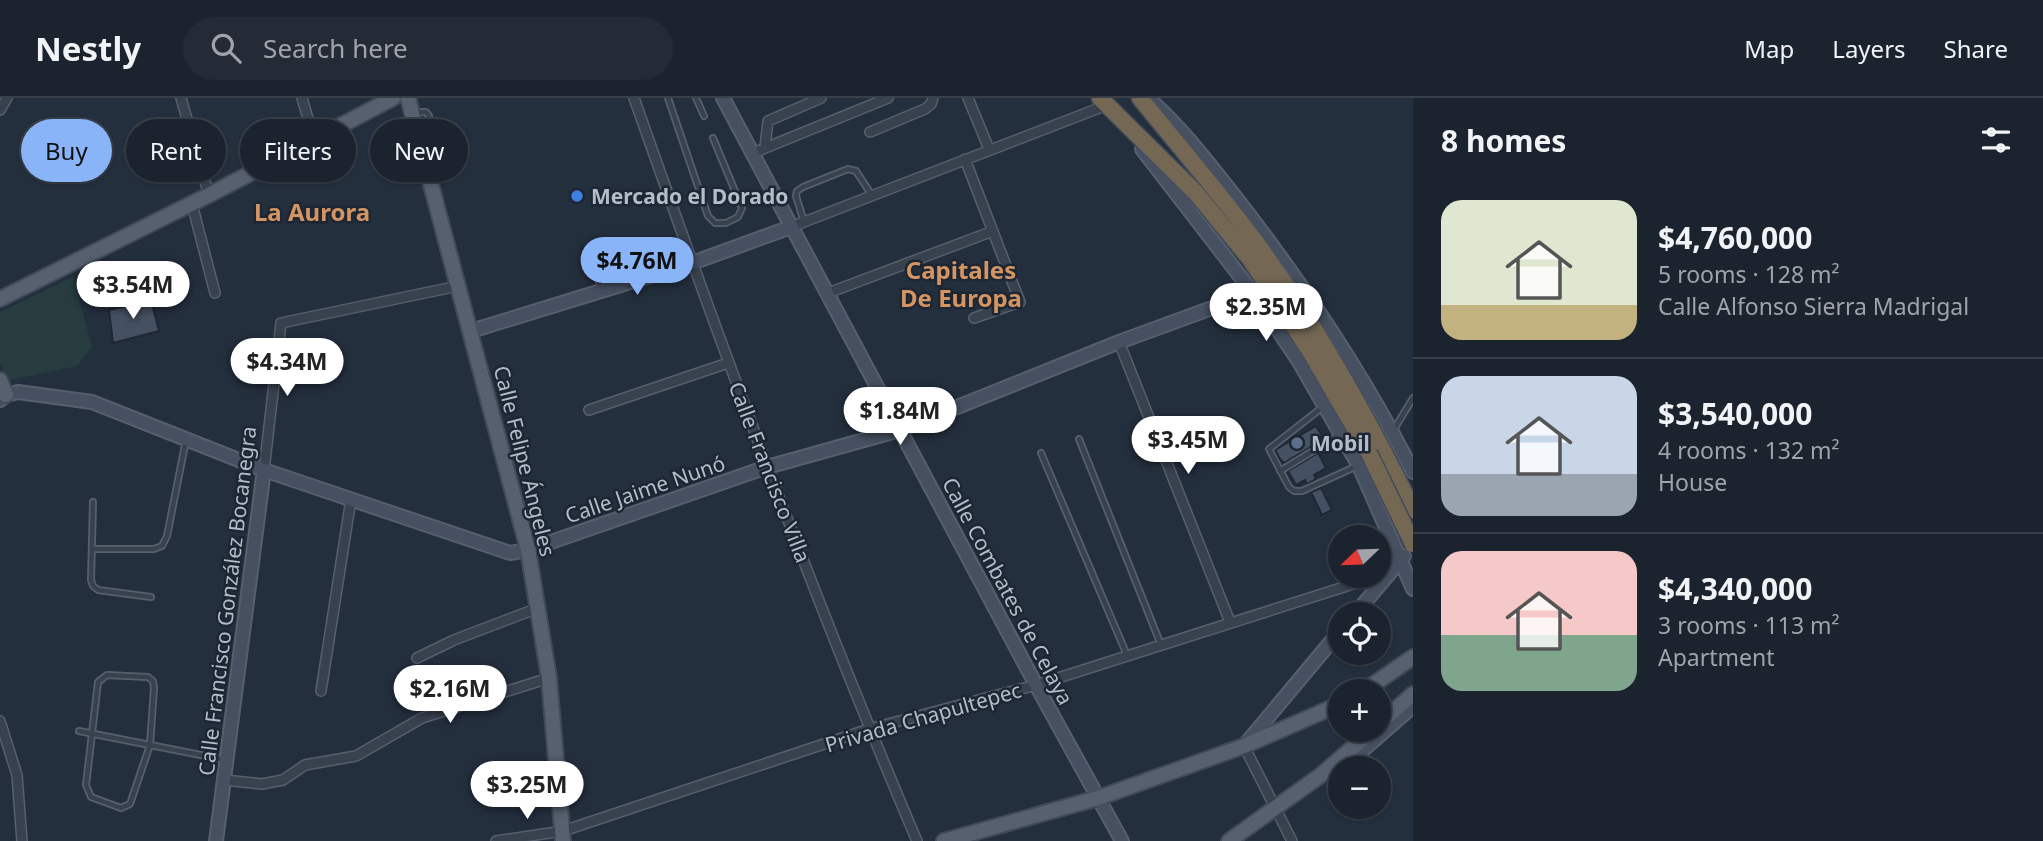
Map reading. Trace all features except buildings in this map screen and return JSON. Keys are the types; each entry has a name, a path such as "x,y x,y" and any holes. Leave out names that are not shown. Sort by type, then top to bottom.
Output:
{"highway":[{"path":"1103,101 1196,193 1250,259 1318,350 1382,446 1413,510"},
{"path":"1151,102 1262,252 1318,350 1413,542"}],"main road":[{"path":"353,119 393,98"},
{"name":"Calle Combates de Celaya","path":"723,98 759,150 828,293 1122,841"},
{"path":"1103,101 1185,202 1253,293 1298,360 1359,466 1413,589"},
{"path":"1151,102 1193,143 1273,245 1337,339 1393,432 1413,472"},
{"name":"Calle Felipe Ángeles","path":"410,105 528,550 549,678 563,836"},
{"path":"0,299 240,178"},
{"path":"471,331 692,262 797,224"},
{"name":"Calle Jaime Nunó","path":"3,397 18,392 92,402 264,470 510,553 528,550 767,467 900,430 1119,342 1253,293"},
{"path":"0,380 3,397"},
{"name":"Calle Francisco González Bocanegra","path":"216,841 264,470"},
{"path":"1391,571 1413,542"},
{"path":"1365,602 1377,588"},
{"path":"1244,747 1328,646"},
{"path":"1381,679 1413,657"},
{"path":"1391,713 1413,694"},
{"path":"1321,775 1347,764 1413,706"},
{"path":"944,841 1098,798 1244,747 1328,709"},
{"path":"1229,841 1321,775 1359,742"}],"street":[{"path":"0,110 7,98"},
{"path":"181,98 209,195"},
{"path":"302,98 308,119"},
{"name":"Calle Francisco Villa","path":"634,98 767,467 869,729 917,841"},
{"path":"759,150 768,121 821,98"},
{"path":"759,150 888,98"},
{"path":"870,132 925,109 933,98"},
{"path":"968,98 989,149"},
{"path":"797,224 965,159 1103,101"},
{"path":"965,159 1020,302 974,318"},
{"path":"192,204 215,293"},
{"path":"828,293 993,231"},
{"name":"Calle Francisco González Bocanegra","path":"264,470 281,323 458,286"},
{"path":"1119,342 1230,622"},
{"path":"589,410 728,363"},
{"path":"321,691 351,499"},
{"name":"Privada Chapultepec","path":"496,841 563,836 869,729 1037,685 1340,588"},
{"path":"416,658 538,608"},
{"path":"224,780 262,784 283,780 305,765 356,756 422,718 549,678"},
{"path":"0,721 17,775 22,841"},
{"path":"1244,747 1292,841"}],"lane":[{"path":"668,98 708,216 715,223 726,223 738,217 742,208 713,138"},
{"path":"697,98 704,116"},
{"path":"797,224 797,191 848,169 856,171 872,195"},
{"path":"601,291 599,272 647,252 657,257 663,271"},
{"path":"1393,432 1413,398"},
{"path":"1324,405 1269,449 1289,487 1294,491 1302,491 1359,466"},
{"path":"1280,471 1341,434"},
{"path":"93,549 154,550 162,546 167,536 186,439"},
{"path":"1079,439 1161,645"},
{"path":"1041,453 1128,656"},
{"path":"93,502 93,586 98,590 151,597"},
{"path":"102,677 148,677 153,681 155,688 150,745 130,804 121,808 91,797 87,792 98,682 102,677"},
{"path":"79,731 226,761"}],"green space":[{"path":"73,277 92,347 77,366 6,381 0,363 0,312"}],"place":[{"name":"Mercado el Dorado","path":"577,196"},
{"name":"Mobil","path":"1297,443"}],"district":[{"name":"La Aurora","path":"312,211"},
{"name":"Capitales De Europa","path":"961,283"}]}
